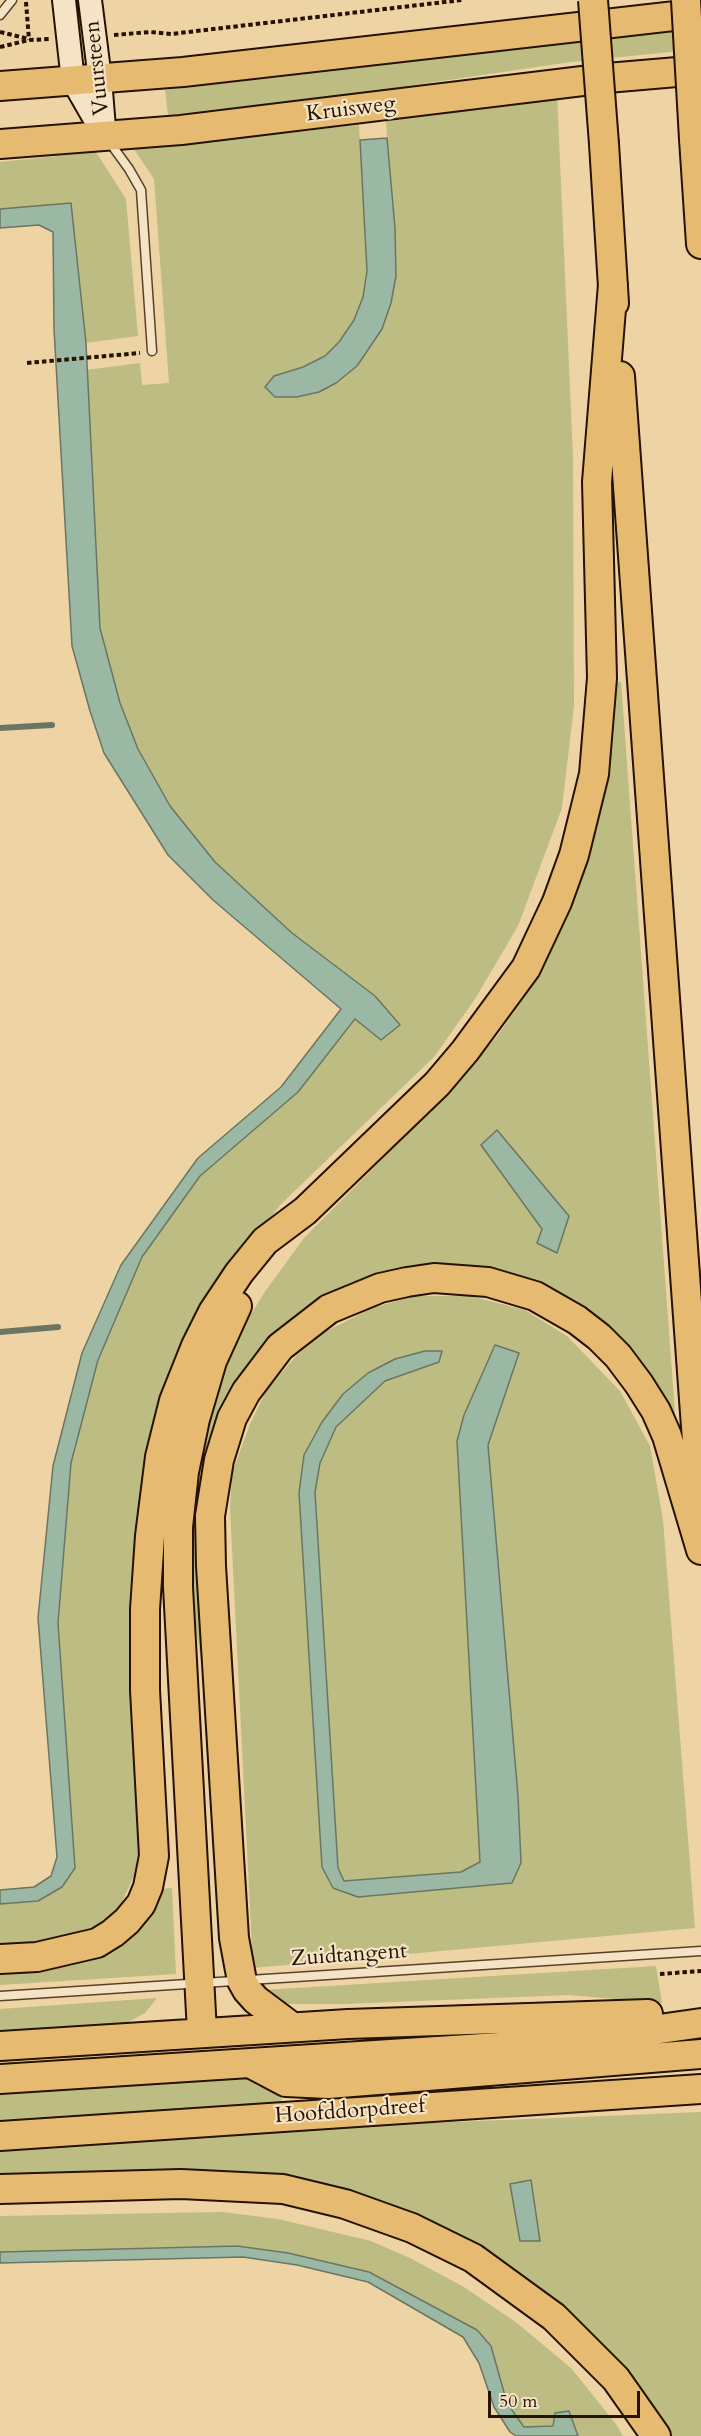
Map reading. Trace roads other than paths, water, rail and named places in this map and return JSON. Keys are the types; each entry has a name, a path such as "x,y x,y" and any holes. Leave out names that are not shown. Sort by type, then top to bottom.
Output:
{"highway":[{"path":"594,0 701,1496"},
{"path":"686,0 701,244"},
{"path":"0,86 183,72 701,13"},
{"name":"Kruisweg","path":"0,144 237,124 586,81 701,70"},
{"path":"0,1959 37,1957 97,1943 127,1921 141,1904 148,1887 154,1856 145,1659 145,1609 150,1536 160,1457 174,1401 195,1346 238,1273 264,1241 304,1211 436,1084 483,1029 526,968 557,902 574,855 594,774 602,678 597,482 613,284"},
{"path":"202,2032 178,1587 178,1527 184,1472 201,1396 212,1361 231,1316 261,1268 304,1211"},
{"path":"292,2027 256,2000 242,1981 234,1938 210,1516 219,1460 235,1411 252,1383 280,1347 329,1309 380,1288 407,1282 434,1278 488,1282 535,1296 577,1320 599,1337 618,1356 639,1384 656,1411 667,1436 701,1550"},
{"path":"0,2079 562,2043 701,2013"},
{"path":"0,2046 292,2027 667,2020 701,2023"},
{"path":"137,2070 202,2032"},
{"name":"Hoofddorpdreef","path":"202,2032 250,2063 286,2082 328,2084 701,2054"},
{"name":"Hoofddorpdreef","path":"0,2136 701,2089"},
{"path":"0,2189 181,2184 284,2189 345,2204 412,2228 473,2258 554,2317 616,2379 656,2436"}],"street":[{"name":"Vuursteen","path":"64,0 69,38 87,80 104,135"},
{"name":"Vuursteen","path":"87,80 96,36 90,0"}],"lane":[{"path":"0,15 12,0"},
{"path":"104,135 141,190 152,351"},
{"name":"Zuidtangent","path":"0,1996 701,1951"}],"waterway":[{"path":"0,728 52,725"},
{"path":"0,1332 58,1327"}]}
